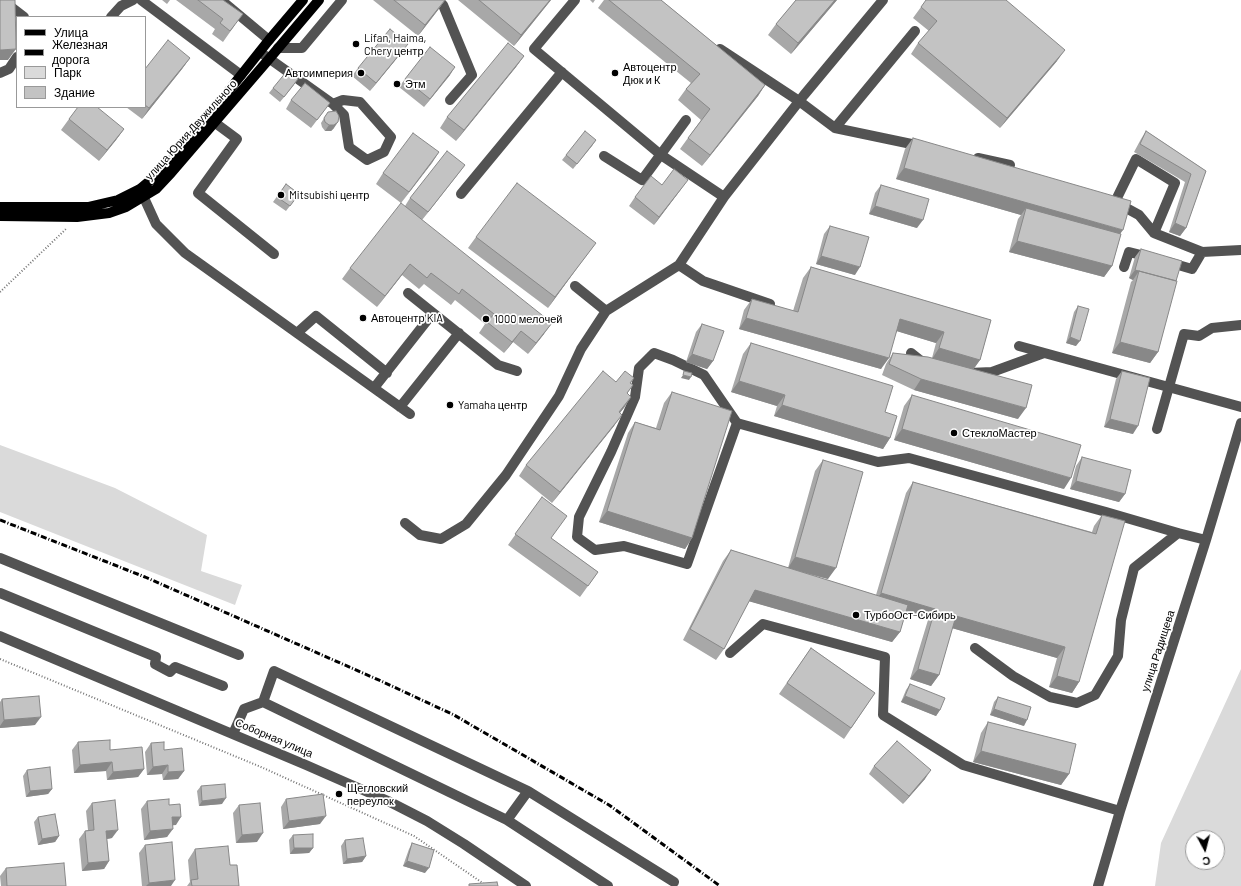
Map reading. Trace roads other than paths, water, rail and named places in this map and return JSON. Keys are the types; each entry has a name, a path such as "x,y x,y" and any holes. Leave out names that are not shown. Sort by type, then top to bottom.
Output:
{"main road":[{"name":"улица Юрия Двужильного","path":"0,216 78,218 108,214 126,207 142,193 184,147 269,40 303,0"},
{"name":"улица Юрия Двужильного","path":"0,207 88,207 156,189 319,0"}],"street":[{"path":"2,0 23,16"},
{"path":"112,16 121,6 133,0"},
{"path":"141,0 241,75"},
{"path":"221,0 269,40"},
{"path":"278,48 302,48 342,0"},
{"path":"438,0 443,5 472,75 450,100"},
{"path":"575,0 534,49 661,155 724,197"},
{"path":"404,523 420,535 441,539 466,524 506,475 559,396 581,349 606,311 679,265 724,197 799,101 883,0"},
{"path":"835,128 915,31"},
{"path":"720,49 799,101 835,128 934,149"},
{"path":"260,52 333,104 344,115 349,147 367,160 384,152 391,137 360,102 343,100 333,104"},
{"path":"0,73 9,69 16,58"},
{"path":"461,194 562,72"},
{"path":"604,156 642,180 686,120"},
{"path":"214,122 236,140 198,193 274,254"},
{"path":"965,155 1010,165"},
{"path":"1116,202 1136,159 1175,183 1154,234"},
{"path":"142,193 156,224 185,253 410,414"},
{"path":"1095,196 1116,202 1139,215 1154,234 1202,252 1241,250"},
{"path":"1124,267 1129,252 1192,269 1202,252"},
{"path":"679,265 703,281 770,304"},
{"path":"575,286 606,311"},
{"path":"408,293 498,365 517,371"},
{"path":"374,388 433,313"},
{"path":"297,333 316,316 387,373"},
{"path":"1157,429 1184,334 1199,336 1212,328 1241,325"},
{"path":"400,407 458,333"},
{"path":"1019,346 1241,407"},
{"path":"737,423 687,564 624,546 594,550 577,537 579,518 611,452 635,397 639,368 654,353 673,360 704,375 737,423 878,462 909,458 1106,512 1178,534 1206,540"},
{"path":"911,353 921,361 934,365"},
{"path":"961,373 992,372 1044,353"},
{"name":"улица Радищева","path":"1098,886 1120,810 1206,540 1241,423"},
{"path":"975,648 1013,676 1050,697 1078,703 1095,695 1118,656 1121,620 1134,568 1178,534"},
{"path":"0,558 239,655"},
{"path":"0,593 156,657 155,664 170,672 175,667 223,686"},
{"path":"730,653 763,624 885,657 883,715 962,766 1120,810"},
{"name":"Соборная улица","path":"0,636 388,801 427,821 526,886"},
{"path":"263,702 274,671 528,791 674,882"},
{"path":"233,734 244,709 263,702 507,820 608,886"},
{"path":"507,820 528,791"}],"railway":[{"path":"0,520 145,577 381,681 454,715 609,805 720,886"}],"place":[{"name":"Lifan, Haima, Chery центр","path":"356,44"},
{"name":"Автоимперия","path":"361,73"},
{"name":"Автоцентр Дюк и К","path":"615,73"},
{"name":"Этм","path":"397,84"},
{"name":"Mitsubishi центр","path":"281,195"},
{"name":"Автоцентр KIA","path":"363,318"},
{"name":"1000 мелочей","path":"486,319"},
{"name":"Yamaha центр","path":"450,405"},
{"name":"СтеклоМастер","path":"954,433"},
{"name":"ТурбоОст-Сибирь","path":"856,615"},
{"name":"Щегловский переулок","path":"339,794"}]}
